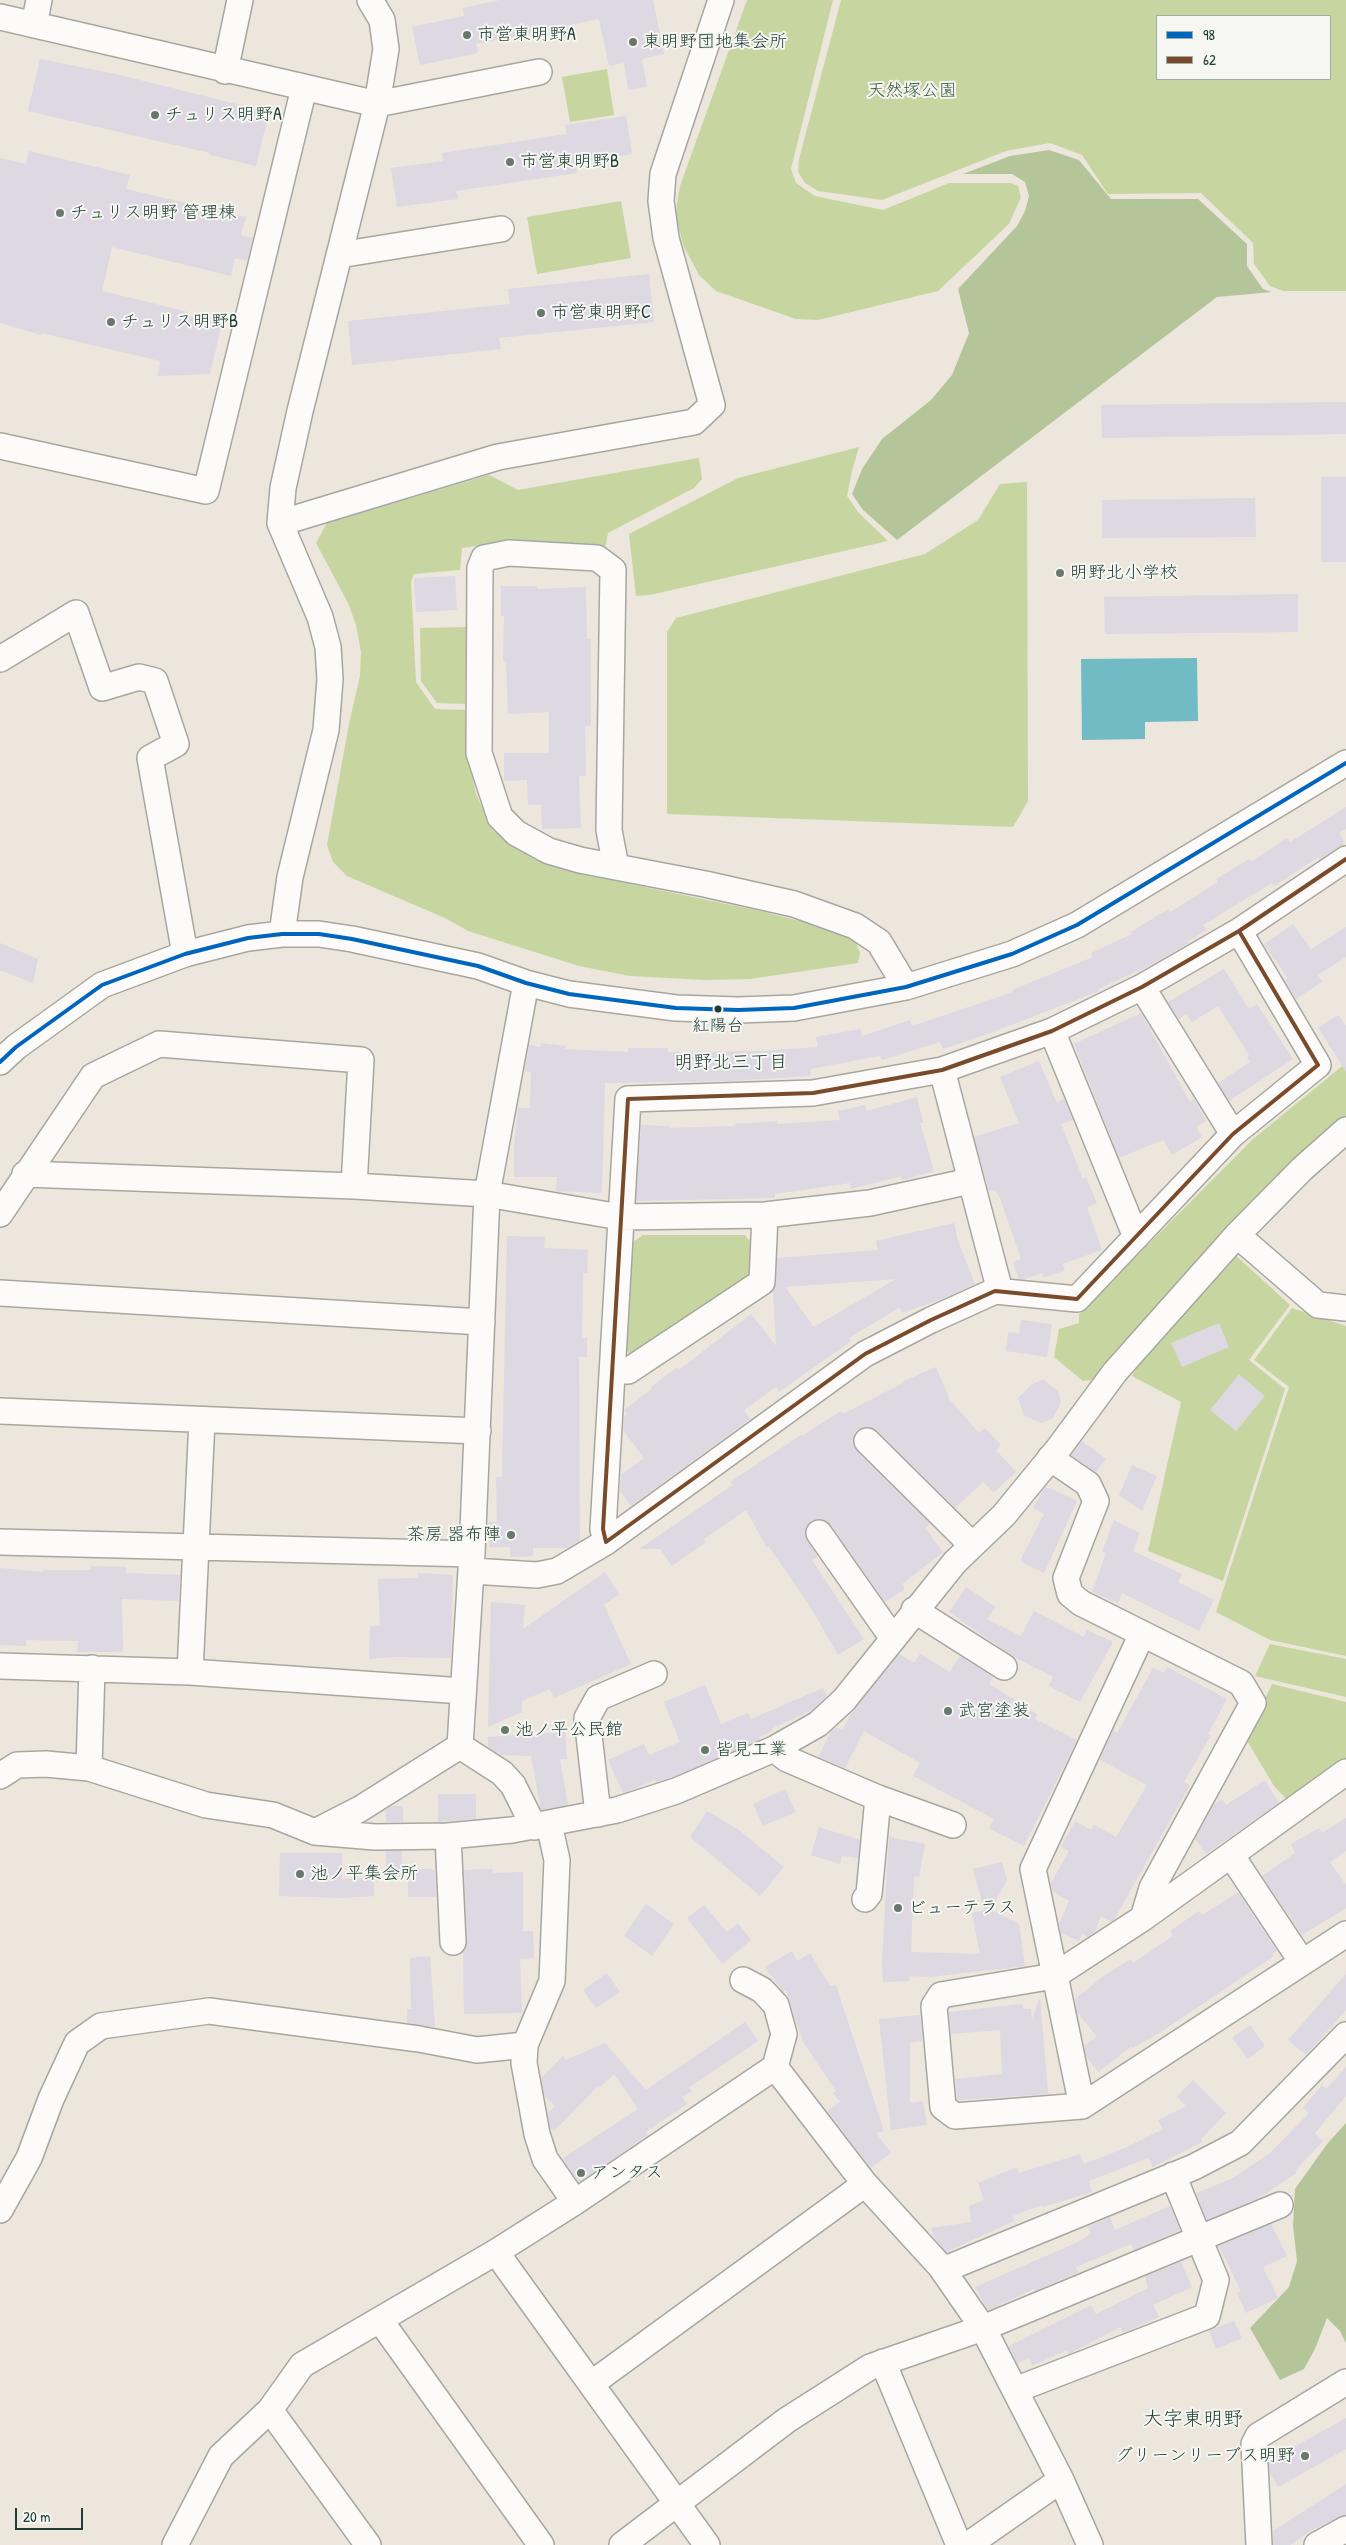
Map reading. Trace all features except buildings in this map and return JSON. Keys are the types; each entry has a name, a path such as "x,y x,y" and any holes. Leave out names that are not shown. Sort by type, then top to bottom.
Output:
{"street":[{"path":"34,25 39,0"},
{"path":"225,70 240,0"},
{"path":"282,934 290,877 326,730 330,679 328,647 320,617 280,523 283,488 300,411 377,104 386,50 382,20 370,0"},
{"path":"280,523 498,457 694,422 712,404 666,238 661,201 663,174 721,0"},
{"path":"0,17 377,104 539,72"},
{"path":"0,446 206,491 304,88"},
{"path":"339,255 501,228"},
{"path":"616,867 609,830 612,570 597,558 509,553 484,558 480,568 479,753 500,817 516,833 549,851 616,867 706,884 794,904 855,926 879,942 906,987"},
{"path":"0,659 76,612 102,688 139,677 155,681 176,744 150,758 186,954"},
{"path":"0,1062 16,1047 102,985 186,954 248,938 282,934 319,934 352,939 478,966 526,983 569,994 617,1002 676,1008 738,1010 794,1008 906,987 1012,954 1077,925 1346,763"},
{"path":"606,1542 603,1529 628,1099 813,1093 942,1070 1052,1031 1142,987 1239,932 1346,859"},
{"path":"0,1542 196,1547 472,1562 537,1575 557,1570 606,1542 865,1354 930,1320 995,1291 1077,1299 1233,1134 1318,1065 1239,932"},
{"path":"460,1746 472,1562 487,1194 526,983"},
{"path":"1142,987 1233,1134"},
{"path":"1052,1031 1136,1237"},
{"path":"0,1214 25,1174 93,1076 159,1044 361,1060 354,1186"},
{"path":"942,1070 1000,1291"},
{"path":"0,1776 17,1765 46,1764 89,1768 206,1805 273,1815 315,1832 376,1837 448,1836 541,1825 598,1814 676,1791 774,1749 818,1724 844,1700 914,1610 971,1544 1004,1514 1050,1458 1115,1372 1237,1235 1302,1169 1346,1130"},
{"path":"25,1174 354,1186 487,1194 620,1217 765,1215 870,1204 970,1181"},
{"path":"612,1370 628,1371 762,1282 765,1215"},
{"path":"1237,1235 1318,1305 1346,1308"},
{"path":"0,1292 482,1322"},
{"path":"0,1411 478,1431"},
{"path":"190,1672 202,1420"},
{"path":"867,1441 971,1544"},
{"path":"1050,1458 1088,1484 1096,1501 1066,1578 1070,1594 1081,1603 1241,1683 1253,1703 1152,1888 1143,1918"},
{"path":"819,1532 892,1637"},
{"path":"914,1610 1004,1667"},
{"path":"1082,2106 1033,1869 1142,1634"},
{"path":"0,1666 190,1672 463,1691"},
{"path":"89,1768 92,1668"},
{"path":"598,1814 587,1718 598,1698 654,1674"},
{"path":"460,1746 502,1773 513,1785 541,1825 557,1860 552,1980 525,2045 526,2087 545,2159 575,2202"},
{"path":"315,1832 360,1809 460,1746"},
{"path":"774,1749 787,1759 878,1798 953,1825"},
{"path":"1346,1772 1143,1918 1054,1976 941,1995 934,2006 943,2107 955,2116 1082,2106 1346,1934"},
{"path":"865,1899 869,1894 878,1798"},
{"path":"448,1836 453,1942"},
{"path":"1230,1855 1302,1962"},
{"path":"175,2545 221,2456 270,2410 302,2365 496,2252 575,2202 775,2067 784,2034 776,2005 762,1990 743,1980"},
{"path":"0,2210 29,2158 50,2099 77,2043 101,2026 209,2011 419,2039 477,2050 525,2045"},
{"path":"944,2270 1173,2175 1240,2143 1346,2035"},
{"path":"775,2067 865,2184 944,2270 990,2326 1015,2390 1061,2480 1090,2545"},
{"path":"1015,2390 1208,2316 1216,2280 1193,2241 1173,2175"},
{"path":"591,2384 865,2184"},
{"path":"622,2545 787,2420 870,2367 990,2326 1280,2205"},
{"path":"496,2252 707,2545"},
{"path":"380,2320 540,2545"},
{"path":"883,2362 958,2545"},
{"path":"1259,2545 1254,2444 1258,2436 1346,2382"},
{"path":"270,2410 366,2545"},
{"path":"968,2545 1061,2480"},
{"path":"1316,2545 1346,2529"}],"green space":[{"path":"747,0 833,0 791,169 796,183 815,196 883,210 949,183 1011,183 1018,186 1021,197 1009,224 938,291 818,320 796,319 716,291 699,275 684,247 675,215 680,186"},
{"name":"天然塚公園","path":"841,0 1346,0 1346,291 1283,291 1270,286 1254,264 1253,243 1201,193 1108,194 1082,155 1050,143 1006,151 882,200 818,191 805,183 798,172 799,159"},
{"path":"607,69 614,115 570,122 562,77"},
{"path":"1049,150 1079,160 1111,199 1198,199 1247,244 1247,266 1263,289 1272,292 1217,297 897,540 863,510 852,494 862,469 882,439 931,400 952,375 969,333 958,289 1017,226 1025,211 1029,196 1025,182 1012,174 963,174 1010,156"},
{"path":"621,201 631,258 537,274 527,217"},
{"path":"859,447 847,496 858,512 888,541 650,595 636,596 629,534 738,478"},
{"path":"699,458 702,479 694,488 608,533 605,549 509,541 462,548 460,570 414,574 411,582 416,682 435,709 467,710 467,753 476,794 493,831 538,860 582,874 760,911 846,933 854,938 860,953 858,963 750,979 704,980 630,976 579,966 468,931 445,918 347,876 333,862 327,845 349,724 360,676 361,652 356,625 348,603 316,543 327,523 489,475 518,490"},
{"path":"1027,482 1028,801 1013,827 667,814 667,632 676,618 925,554 978,520 1000,484"},
{"path":"466,627 465,704 437,703 421,681 420,628"},
{"path":"1346,1063 1346,1116 1299,1158 1094,1380 1083,1381 1054,1357 1059,1329 1079,1323 1079,1314 1253,1139"},
{"path":"643,1235 745,1235 755,1248 753,1270 743,1279 630,1354 620,1342 629,1245"},
{"path":"1232,1252 1290,1305 1249,1360 1285,1389 1223,1581 1148,1551 1181,1402 1132,1376 1158,1335"},
{"path":"1292,1308 1346,1326 1346,1656 1270,1640 1216,1612 1289,1387 1254,1360"},
{"path":"1270,1644 1346,1659 1346,1697 1255,1676"},
{"path":"1272,1684 1346,1702 1346,1767 1293,1806 1274,1786 1246,1739"},
{"path":"1346,2123 1346,2343 1340,2331 1327,2318 1315,2349 1304,2369 1280,2380 1250,2328 1289,2287 1297,2261 1293,2226 1295,2189 1327,2144"}],"water":[{"path":"1197,658 1198,721 1145,722 1145,739 1082,740 1081,659"}],"transit line":[{"name":"98","path":"0,1062 16,1047 102,985 185,954 248,938 282,934 319,934 352,939 478,966 526,983 569,994 676,1008 738,1010 794,1008 906,987 1012,954 1077,925 1346,763"},
{"name":"62","path":"1239,931 1318,1065 1233,1134 1077,1299 995,1291 931,1320 865,1354 606,1542 603,1529 628,1099 813,1093 942,1070 1052,1031 1142,987 1239,931 1346,859"}],"place":[{"name":"市営東明野A","path":"467,35"},
{"name":"東明野団地集会所","path":"633,42"},
{"name":"チュリス明野A","path":"155,115"},
{"name":"市営東明野B","path":"510,162"},
{"name":"チュリス明野 管理棟","path":"60,213"},
{"name":"市営東明野C","path":"541,313"},
{"name":"チュリス明野B","path":"111,322"},
{"name":"明野北小学校","path":"1060,573"},
{"name":"紅陽台","path":"718,1009"},
{"name":"茶房 器布陣","path":"511,1535"},
{"name":"武宮塗装","path":"948,1711"},
{"name":"池ノ平公民館","path":"505,1730"},
{"name":"皆見工業","path":"705,1750"},
{"name":"池ノ平集会所","path":"300,1874"},
{"name":"ビューテラス","path":"898,1908"},
{"name":"アンタス","path":"581,2173"},
{"name":"グリーンリーブス明野","path":"1305,2456"}],"district":[{"name":"明野北三丁目","path":"731,1063"},
{"name":"大字東明野","path":"1193,2420"}]}
